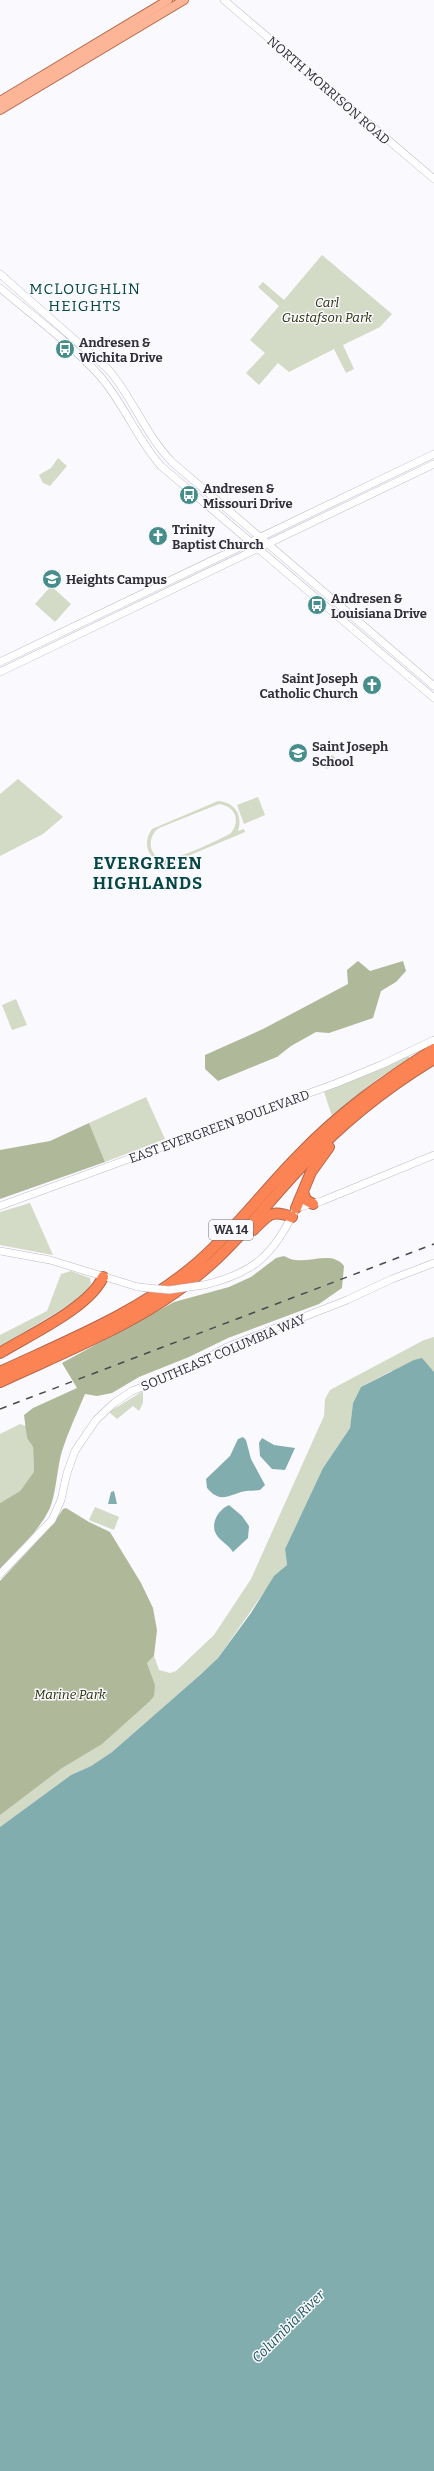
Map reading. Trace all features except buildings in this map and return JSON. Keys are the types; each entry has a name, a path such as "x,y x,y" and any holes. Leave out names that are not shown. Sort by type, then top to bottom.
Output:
{"highway":[{"name":"WA 14","path":"0,1372 132,1309 177,1279 217,1244 299,1154 332,1123 381,1083 434,1049"},
{"name":"WA 14","path":"0,1382 130,1320 173,1294 210,1265 247,1228 313,1154 376,1099 434,1059"},
{"path":"210,1265 240,1243 272,1213 294,1212 317,1160 376,1099"},
{"path":"303,1192 306,1200 313,1204"},
{"path":"0,1353 83,1302 100,1286 103,1277"}],"main road":[{"path":"0,101 168,0"},
{"path":"0,110 184,0"}],"street":[{"name":"NORTH MORRISON ROAD","path":"224,0 434,180"},
{"path":"0,274 108,369 122,386 160,449 266,544 434,686"},
{"path":"0,288 97,374 118,401 149,453 171,474 256,548 434,698"},
{"path":"0,662 434,454"},
{"path":"0,672 434,464"},
{"name":"EAST EVERGREEN BOULEVARD","path":"0,1206 337,1083 381,1065 434,1040"},
{"path":"0,1251 50,1260 138,1287 169,1290 204,1285 232,1277 260,1260 280,1240 294,1212 434,1155"},
{"name":"SOUTHEAST COLUMBIA WAY","path":"0,1574 56,1513 61,1500 67,1473 79,1445 96,1420 114,1403 132,1391 182,1371 227,1347 347,1300 375,1286 434,1263"}],"green space":[{"name":"Carl Gustafson Park","path":"322,255 392,314 380,327 343,345 354,369 346,373 334,349 289,372 278,363 259,385 246,373 265,353 250,340 279,306 258,287 263,282 284,300"},
{"path":"58,458 67,466 50,486 43,483 39,475 51,468"},
{"path":"51,586 71,604 55,622 35,604"},
{"path":"333,755 335,758 332,766 326,769 322,760"},
{"path":"18,779 63,817 43,834 0,856 0,794"},
{"path":"258,797 265,815 244,824 237,805"},
{"path":"218,801 229,804 236,810 239,820 238,831 244,829 245,832 157,869 155,865 161,862 152,856 149,852 147,844 149,834 152,829","holes":["219,804 225,805 235,814 236,823 231,833 201,848 175,858 162,859 153,853 151,848 152,837 159,828"]},
{"path":"358,961 370,971 403,961 406,971 396,982 381,991 373,1018 329,1033 316,1032 291,1046 277,1057 218,1081 205,1069 205,1055 263,1029 348,984 347,970"},
{"path":"16,999 27,1025 12,1030 2,1005"},
{"path":"409,1055 409,1059 379,1078 332,1116 324,1092"},
{"path":"146,1097 165,1139 105,1162 89,1123"},
{"path":"89,1123 105,1162 0,1199 0,1150 50,1141"},
{"path":"30,1203 53,1255 0,1245 0,1212"},
{"path":"284,1256 294,1260 322,1258 334,1259 344,1266 342,1288 319,1304 228,1338 189,1357 139,1377 112,1393 97,1396 85,1394 62,1451 49,1510 33,1534 0,1569 0,1503 20,1491 34,1472 33,1447 27,1438 24,1415 33,1408 77,1388 62,1363 174,1302 229,1287 251,1277 276,1258"},
{"path":"71,1271 90,1278 91,1283 85,1295 0,1347 0,1335 47,1311 61,1274"},
{"name":"Marine Park","path":"434,1337 434,1372 433,1370 391,1371 361,1387 353,1403 350,1428 323,1468 285,1549 287,1565 264,1592 218,1658 112,1752 91,1766 71,1775 0,1827 0,1582 152,1677 147,1663 154,1656 159,1670 170,1673 176,1671 214,1635 251,1579 324,1416 325,1399 330,1390 424,1340"},
{"path":"143,1391 143,1403 139,1411 133,1406 117,1419 109,1412"},
{"path":"20,1424 26,1426 27,1438 33,1447 34,1473 20,1491 0,1503 0,1434"},
{"path":"95,1507 119,1517 114,1530 89,1520"},
{"name":"Marine Park","path":"66,1508 89,1522 110,1532 141,1583 153,1608 157,1630 154,1656 147,1663 155,1685 154,1696 102,1744 62,1768 0,1815 0,1581 53,1524 63,1509"}],"water":[{"name":"Columbia River","path":"422,1358 434,1372 434,2471 0,2471 0,1827 71,1775 91,1766 112,1752 218,1658 251,1613 274,1576 287,1565 285,1549 323,1468 350,1428 353,1403 361,1387 414,1360"},
{"path":"243,1437 246,1440 251,1459 265,1485 260,1490 243,1491 219,1497 207,1488 206,1479 230,1456 238,1439"},
{"path":"262,1438 274,1445 295,1448 285,1470 272,1469 260,1456 259,1443"},
{"path":"114,1491 117,1504 108,1504 111,1492"},
{"path":"229,1505 242,1516 249,1526 248,1538 233,1552 214,1530 216,1517 225,1507"}],"railway":[{"path":"0,1409 434,1244"}],"place":[{"name":"Andresen & Wichita Drive","path":"65,349"},
{"name":"Andresen & Missouri Drive","path":"189,495"},
{"name":"Trinity Baptist Church","path":"158,536"},
{"name":"Heights Campus","path":"52,579"},
{"name":"Andresen & Louisiana Drive","path":"317,605"},
{"name":"Saint Joseph Catholic Church","path":"372,685"},
{"name":"Saint Joseph School","path":"298,753"}],"district":[{"name":"MCLOUGHLIN HEIGHTS","path":"85,298"},
{"name":"EVERGREEN HIGHLANDS","path":"148,873"}]}
